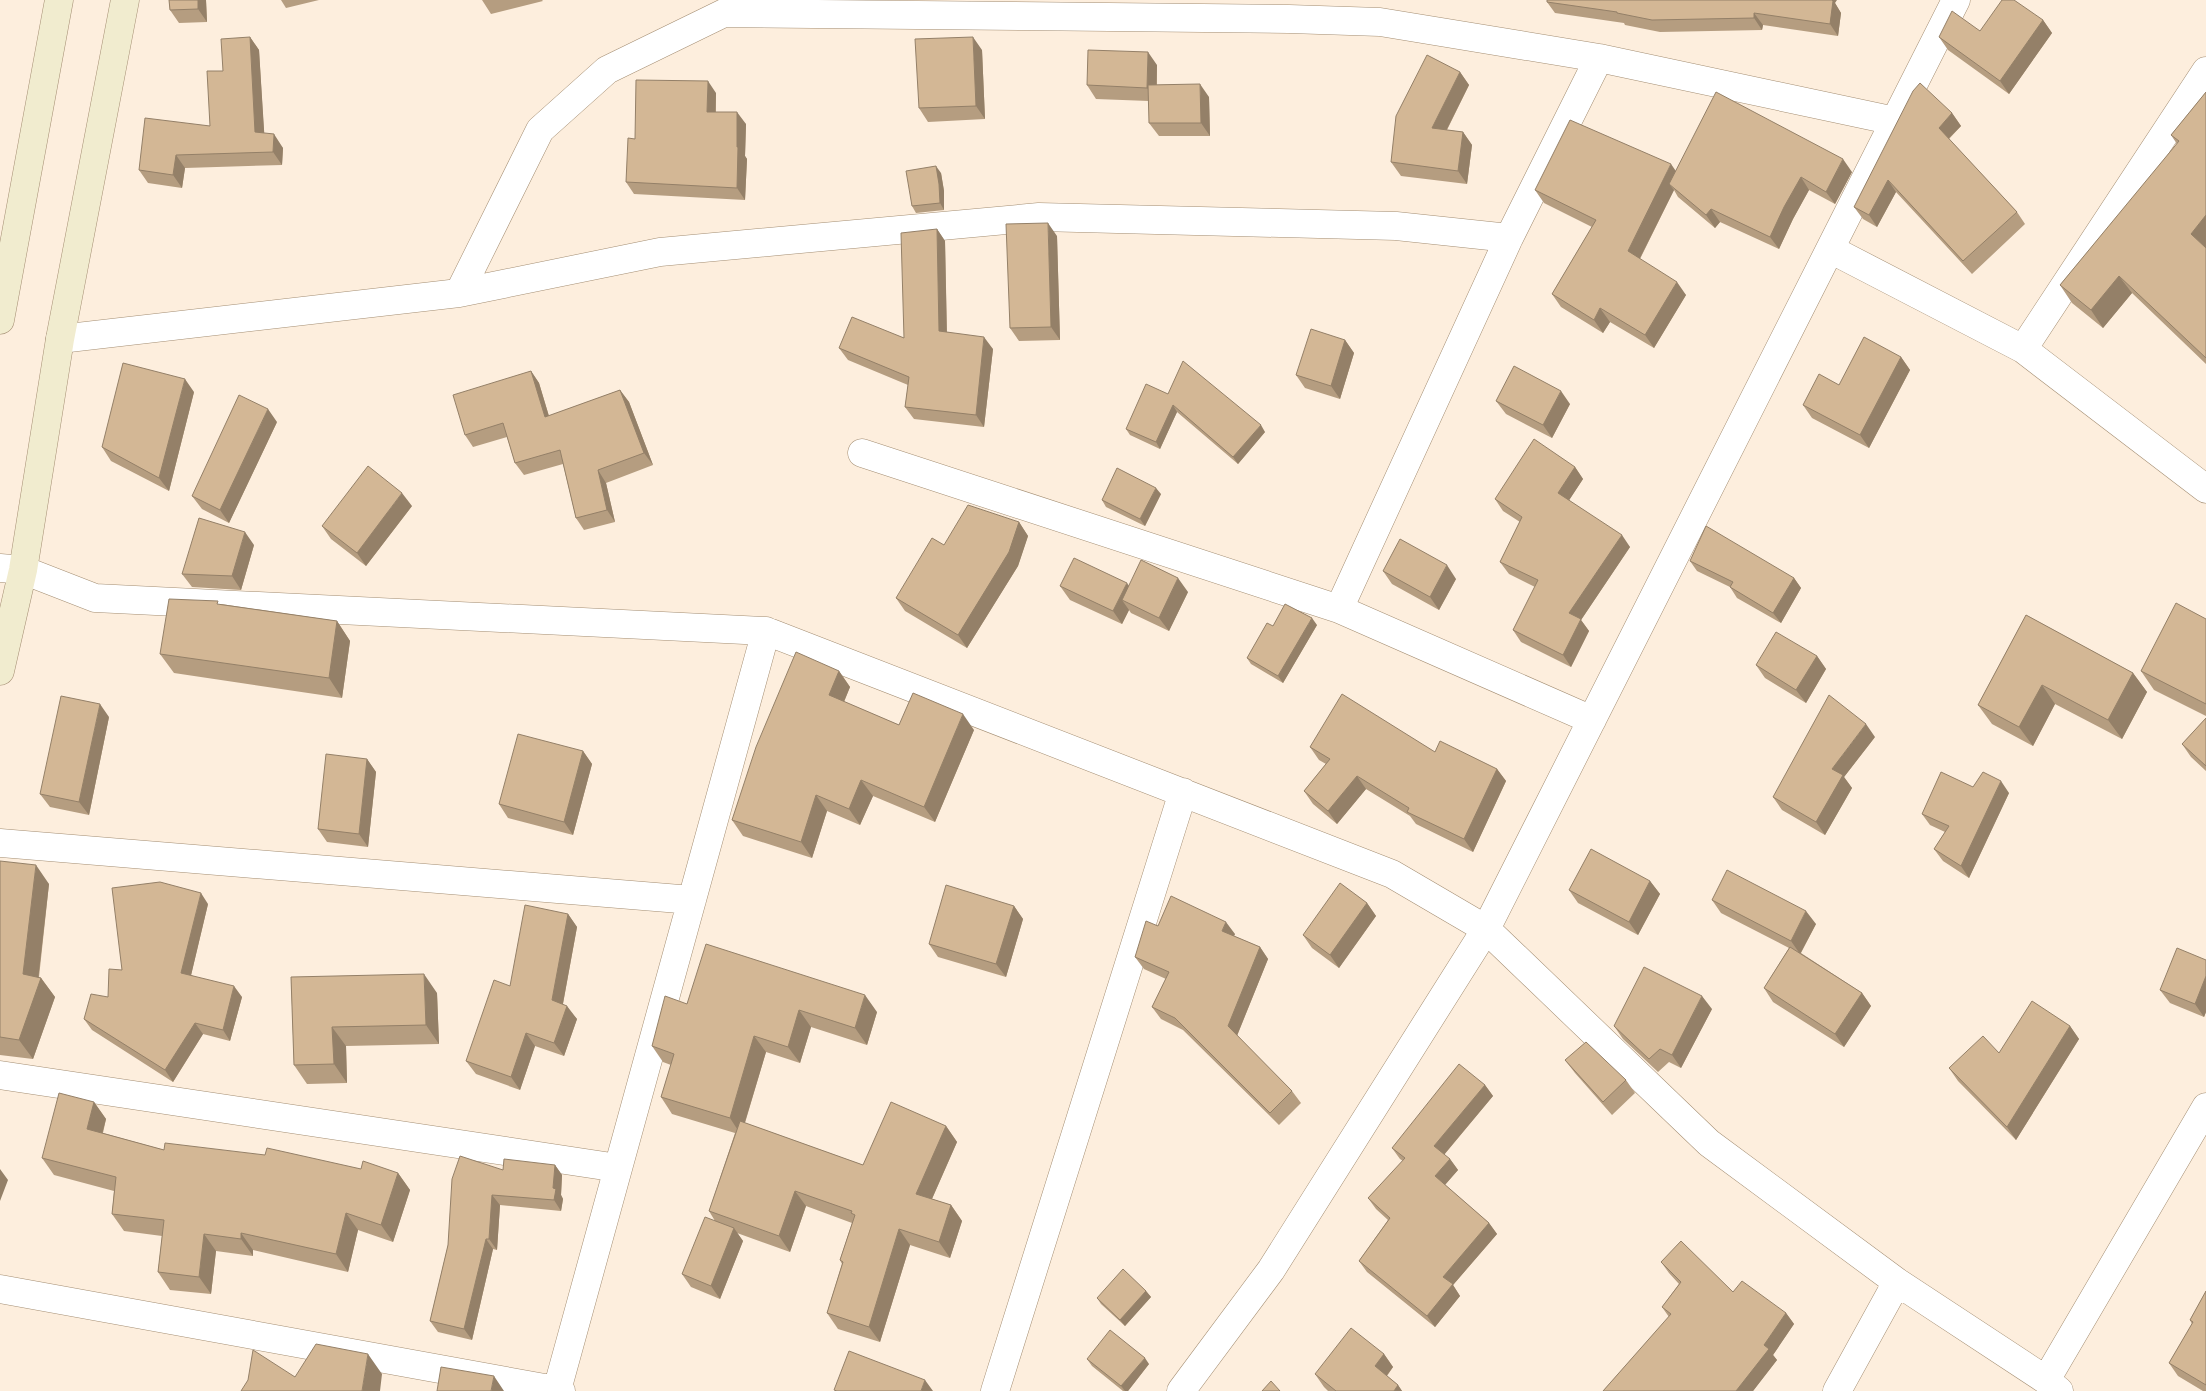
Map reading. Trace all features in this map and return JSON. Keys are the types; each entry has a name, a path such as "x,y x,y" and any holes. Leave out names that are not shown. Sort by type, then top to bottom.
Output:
{"main road":[{"path":"0,320 59,0"},
{"path":"0,671 12,569 60,339 125,0"}],"street":[{"path":"1181,1391 1271,1270 1486,929 1956,0"},
{"path":"460,293 540,130 607,70 723,7 1288,10 1380,22 1599,58 1894,121"},
{"path":"1339,609 1509,238 1599,58"},
{"path":"2023,349 2206,71"},
{"path":"60,339 460,293 660,252 1039,217 1396,226 1509,238"},
{"path":"1830,249 2023,349 2206,489"},
{"path":"862,453 1339,609 1592,720"},
{"path":"12,569 95,598 766,631 1392,874 1486,929 1708,1143 1897,1282 2053,1385 2206,1107"},
{"path":"0,1289 559,1391 618,1168 766,631"},
{"path":"995,1391 1183,792"},
{"path":"0,843 692,900"},
{"path":"0,1075 618,1168"},
{"path":"1837,1391 1897,1282"}],"building":[{"path":"169,0 198,0 198,9 170,10"},
{"path":"1547,0 1833,1 1830,24 1754,13 1754,18 1652,20 1617,12 1547,2"},
{"path":"2002,0 2014,0 2043,20 2000,81 1939,37 1952,11 1980,31"},
{"path":"250,37 255,132 274,134 273,152 176,155 173,175 139,170 145,118 210,126 207,71 223,71 221,39"},
{"path":"973,37 976,106 919,108 915,39"},
{"path":"1088,50 1148,52 1147,88 1087,85"},
{"path":"1427,55 1460,72 1432,128 1463,132 1458,171 1391,162 1396,116"},
{"path":"636,80 708,81 707,112 737,112 737,188 626,182 628,138 635,139"},
{"path":"1920,83 1952,113 1939,128 2017,212 1963,261 1888,180 1869,215 1854,207 1913,91"},
{"path":"1200,84 1201,123 1149,123 1148,85"},
{"path":"1716,92 1843,159 1826,192 1801,177 1770,237 1711,209 1706,215 1669,184"},
{"path":"2206,92 2206,215 2191,234 2206,248 2206,358 2119,276 2091,310 2060,285 2179,141 2171,135"},
{"path":"1570,120 1671,164 1628,251 1677,282 1645,335 1600,308 1594,320 1552,294 1596,220 1535,190"},
{"path":"936,166 940,203 912,206 906,171"},
{"path":"1048,223 1051,327 1010,328 1006,224"},
{"path":"937,229 939,331 984,337 976,415 905,407 909,377 839,348 852,317 904,338 901,233"},
{"path":"1311,329 1345,340 1331,386 1296,375"},
{"path":"1864,337 1901,357 1860,435 1803,405 1819,374 1839,385"},
{"path":"1183,361 1261,425 1233,457 1173,405 1156,442 1126,429 1146,384 1168,394"},
{"path":"123,363 185,379 159,478 102,447"},
{"path":"1514,366 1561,391 1543,425 1496,401"},
{"path":"531,371 545,417 620,390 644,453 598,470 607,510 576,518 560,450 515,463 503,423 465,435 453,395"},
{"path":"239,395 268,409 220,510 192,496"},
{"path":"1534,439 1575,467 1558,493 1622,535 1569,613 1581,619 1563,655 1513,630 1538,580 1500,562 1522,517 1495,499"},
{"path":"368,466 402,493 357,553 322,526"},
{"path":"1117,468 1156,488 1140,519 1102,500"},
{"path":"968,505 1019,522 1009,552 958,635 896,598 932,538 944,545"},
{"path":"199,518 245,532 232,576 182,574"},
{"path":"1706,526 1794,578 1773,613 1730,587 1733,582 1690,561"},
{"path":"1400,539 1447,565 1430,597 1383,571"},
{"path":"1074,558 1127,583 1113,611 1060,586"},
{"path":"1141,560 1178,578 1159,618 1122,600"},
{"path":"169,599 218,601 217,604 337,621 329,678 160,654"},
{"path":"2176,603 2206,619 2206,704 2141,671"},
{"path":"1285,604 1312,618 1278,676 1247,658 1267,623 1273,626"},
{"path":"2026,615 2133,673 2108,720 2042,685 2019,727 1978,705"},
{"path":"1776,632 1817,656 1796,690 1756,665"},
{"path":"796,652 839,671 829,695 899,725 913,693 963,714 924,807 861,780 849,809 816,795 801,842 732,820 756,747"},
{"path":"1342,694 1435,752 1440,741 1497,769 1464,839 1407,812 1409,808 1357,776 1328,811 1304,791 1330,759 1310,747"},
{"path":"1829,695 1866,724 1832,769 1843,775 1816,822 1773,797"},
{"path":"61,696 100,704 79,802 40,794"},
{"path":"2206,718 2206,766 2182,744"},
{"path":"518,734 583,751 564,822 499,804"},
{"path":"326,754 367,759 359,834 318,829"},
{"path":"1941,772 1973,787 1983,772 2001,781 1961,866 1934,849 1949,826 1922,814"},
{"path":"1591,849 1650,881 1629,922 1569,890"},
{"path":"0,861 36,865 23,974 41,978 19,1040 0,1037"},
{"path":"1727,870 1806,911 1791,941 1712,900"},
{"path":"160,882 201,893 181,973 234,986 223,1030 195,1023 165,1070 84,1019 91,994 108,997 109,969 122,970 112,888"},
{"path":"1340,883 1367,903 1330,955 1303,935"},
{"path":"946,885 1014,906 996,964 929,944"},
{"path":"1171,896 1226,922 1222,931 1260,947 1228,1026 1292,1091 1270,1113 1175,1018 1152,1007 1169,972 1135,957 1146,921 1158,926"},
{"path":"525,905 568,914 552,1000 567,1006 554,1043 526,1033 511,1077 466,1061 494,980 510,986"},
{"path":"706,944 865,995 855,1028 799,1010 788,1047 754,1036 730,1118 661,1097 674,1054 652,1046 665,996 687,1004"},
{"path":"1790,947 1862,993 1835,1034 1764,988"},
{"path":"2177,948 2206,960 2206,976 2195,1004 2160,990"},
{"path":"1644,967 1702,996 1672,1055 1660,1049 1649,1059 1614,1026"},
{"path":"424,974 426,1025 332,1027 334,1064 294,1065 291,977"},
{"path":"2032,1001 2070,1026 2007,1127 1949,1068 1983,1036 1999,1053"},
{"path":"1586,1042 1626,1080 1603,1102 1565,1060"},
{"path":"1459,1064 1485,1085 1434,1146 1450,1159 1435,1176 1489,1223 1443,1277 1453,1284 1427,1316 1359,1261 1390,1218 1368,1198 1405,1158 1392,1148"},
{"path":"59,1093 94,1102 87,1129 164,1150 165,1143 265,1155 267,1148 361,1169 363,1161 398,1173 381,1225 346,1213 336,1254 241,1233 241,1239 204,1234 199,1277 158,1272 164,1220 112,1214 116,1177 42,1158"},
{"path":"891,1102 946,1126 916,1194 951,1205 939,1242 899,1229 869,1327 827,1313 843,1262 840,1260 855,1215 851,1213 852,1211 795,1191 779,1236 709,1211 740,1121 863,1165"},
{"path":"460,1156 503,1170 504,1159 555,1165 553,1188 556,1189 554,1200 492,1195 489,1239 486,1239 464,1329 430,1321 448,1245 452,1179"},
{"path":"705,1217 734,1228 711,1286 682,1274"},
{"path":"1681,1241 1733,1292 1742,1281 1786,1313 1764,1345 1769,1349 1736,1391 1603,1391 1671,1314 1662,1307 1681,1282 1661,1262"},
{"path":"1123,1269 1146,1291 1120,1320 1097,1298"},
{"path":"2206,1291 2206,1385 2169,1363 2193,1322 2190,1320"},
{"path":"1351,1328 1384,1354 1375,1366 1398,1385 1394,1391 1336,1391 1315,1374"},
{"path":"1110,1330 1145,1358 1121,1386 1087,1359"},
{"path":"316,1344 368,1354 362,1391 241,1391 248,1380 253,1350 295,1377"},
{"path":"849,1351 925,1380 921,1391 834,1390"},
{"path":"441,1367 494,1376 491,1391 437,1391"},
{"path":"1271,1381 1280,1391 1262,1391"}]}
